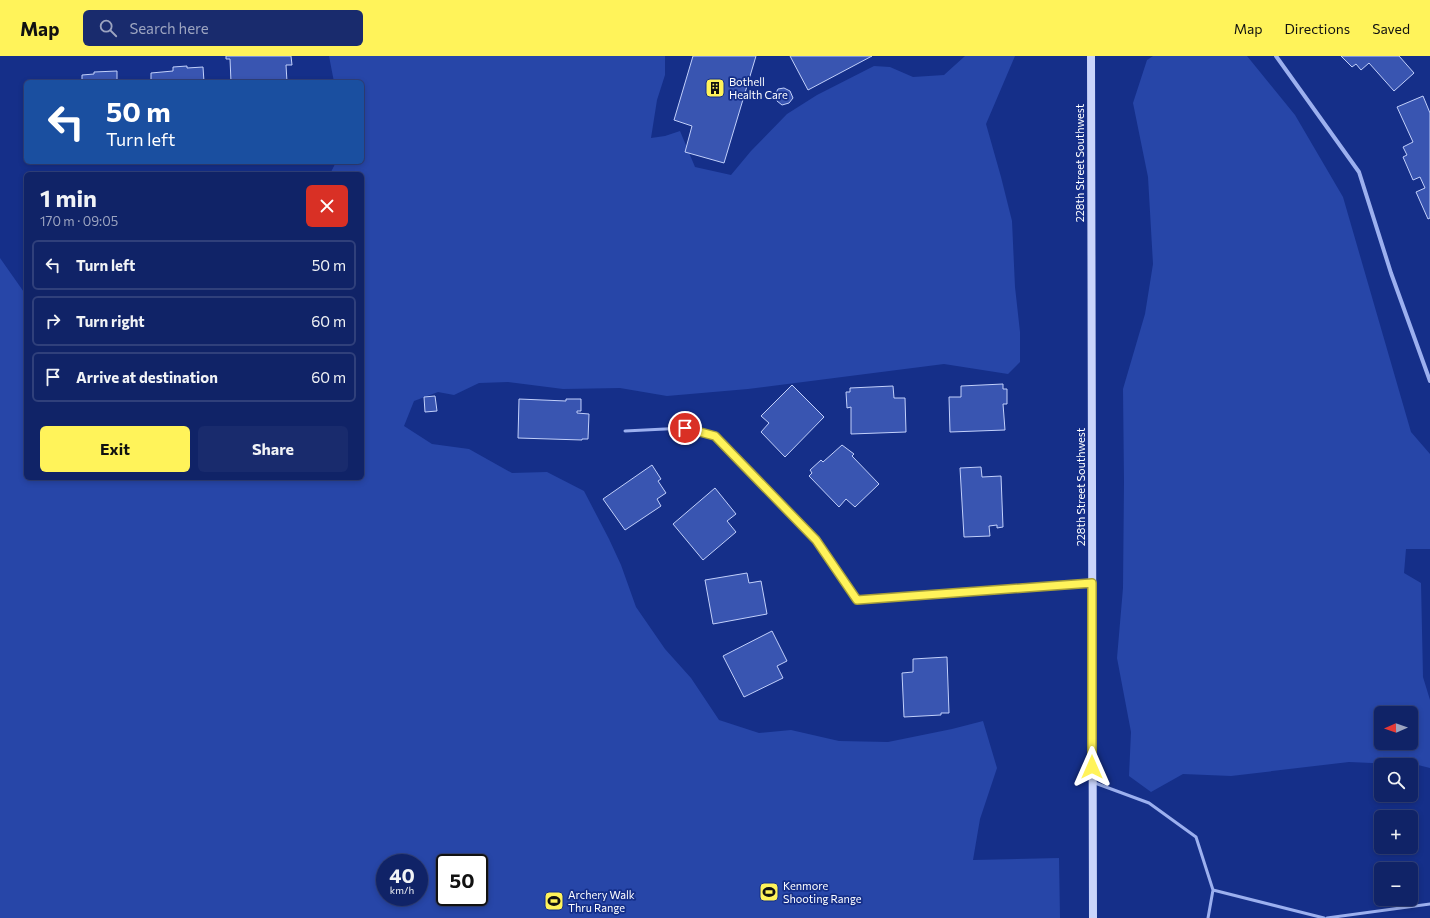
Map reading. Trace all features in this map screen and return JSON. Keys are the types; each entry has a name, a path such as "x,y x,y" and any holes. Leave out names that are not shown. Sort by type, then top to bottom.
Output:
{"main road":[{"name":"228th Street Southwest","path":"1091,56 1093,918"}],"street":[{"path":"1276,56 1359,172 1391,273 1430,380"},
{"path":"857,600 1092,583"}],"lane":[{"path":"625,431 685,428 715,436 816,540 857,600"},
{"path":"1092,782 1148,803 1196,837 1213,890 1208,918"},
{"path":"1213,890 1325,918 1430,904"}],"shaded area":[{"path":"329,56 665,56 665,75 657,100 651,138 665,136 680,131 695,167 731,175 751,151 787,114 817,95 874,66 890,67 913,77 944,75 965,56 1015,56 986,124 1012,221 1015,287 1020,332 1020,362 1008,374 944,364 748,389 667,396 620,388 563,389 508,382 479,383 454,395 438,392 414,401 404,426 432,444 469,449 512,473 547,472 584,491 621,565 636,607 665,649 691,678 719,720 759,733 791,730 839,741 888,742 983,721 997,768 980,819 973,860 1059,858 1060,918 0,918 0,258 24,292 24,480 364,480 364,172 331,172 335,164 364,164 364,80 334,80"},
{"path":"1153,56 1247,56 1295,115 1343,197 1411,432 1430,454 1430,549 1406,549 1404,573 1421,583 1423,677 1430,700 1430,768 1418,765 1418,758 1374,758 1374,763 1349,762 1231,776 1183,774 1151,792 1129,776 1131,732 1117,658 1123,588 1123,389 1145,314 1153,264 1148,177 1133,103 1147,60"}],"building":[{"path":"226,56 291,56 292,65 286,65 287,80 231,80 230,59 226,59"},
{"name":"Bothell Health Care","path":"693,56 756,56 724,163 685,152 692,126 674,120"},
{"name":"Bothell Health Care","path":"790,56 872,56 808,90"},
{"path":"1341,56 1399,56 1414,73 1394,91 1369,63 1361,70 1356,64 1352,67"},
{"path":"173,67 203,67 204,80 151,80 151,73 173,71"},
{"path":"117,71 117,80 82,80 82,75 94,74 94,72"},
{"path":"784,88 790,91 793,98 789,103 782,105 777,101 775,95 778,89"},
{"path":"1423,96 1430,113 1430,218 1428,219 1416,192 1425,188 1420,177 1413,180 1403,157 1407,155 1403,147 1413,142 1397,107"},
{"path":"1003,384 1003,389 1007,389 1007,404 1003,404 1005,430 950,432 949,397 961,397 961,386"},
{"path":"792,385 824,417 785,457 761,432 769,423 761,416"},
{"path":"893,386 894,398 905,398 906,432 851,434 851,407 847,408 846,392 850,392 850,388"},
{"path":"435,396 437,411 425,412 424,397"},
{"path":"519,399 566,401 566,399 581,399 581,411 577,411 577,413 589,414 588,439 518,438"},
{"path":"842,445 854,454 852,456 879,484 855,507 846,499 839,507 809,476 812,473 810,470 821,460 823,462"},
{"path":"652,465 661,479 658,481 666,493 657,499 661,506 625,530 603,499"},
{"path":"981,467 982,477 1001,476 1003,527 997,528 997,525 989,526 990,536 964,537 960,468"},
{"path":"715,488 736,514 727,521 736,532 703,560 673,524"},
{"path":"747,573 749,583 761,581 767,614 713,624 705,580"},
{"path":"772,631 787,661 777,666 783,678 744,697 723,656"},
{"path":"947,657 949,713 941,713 941,715 904,717 902,673 913,672 913,659"}],"place":[{"name":"Bothell Health Care","path":"715,88"},
{"name":"Kenmore Shooting Range","path":"769,892"},
{"name":"Archery Walk Thru Range","path":"554,901"}],"route":[{"path":"685,428 715,436 816,540 857,600 1092,583 1092,767"}]}
